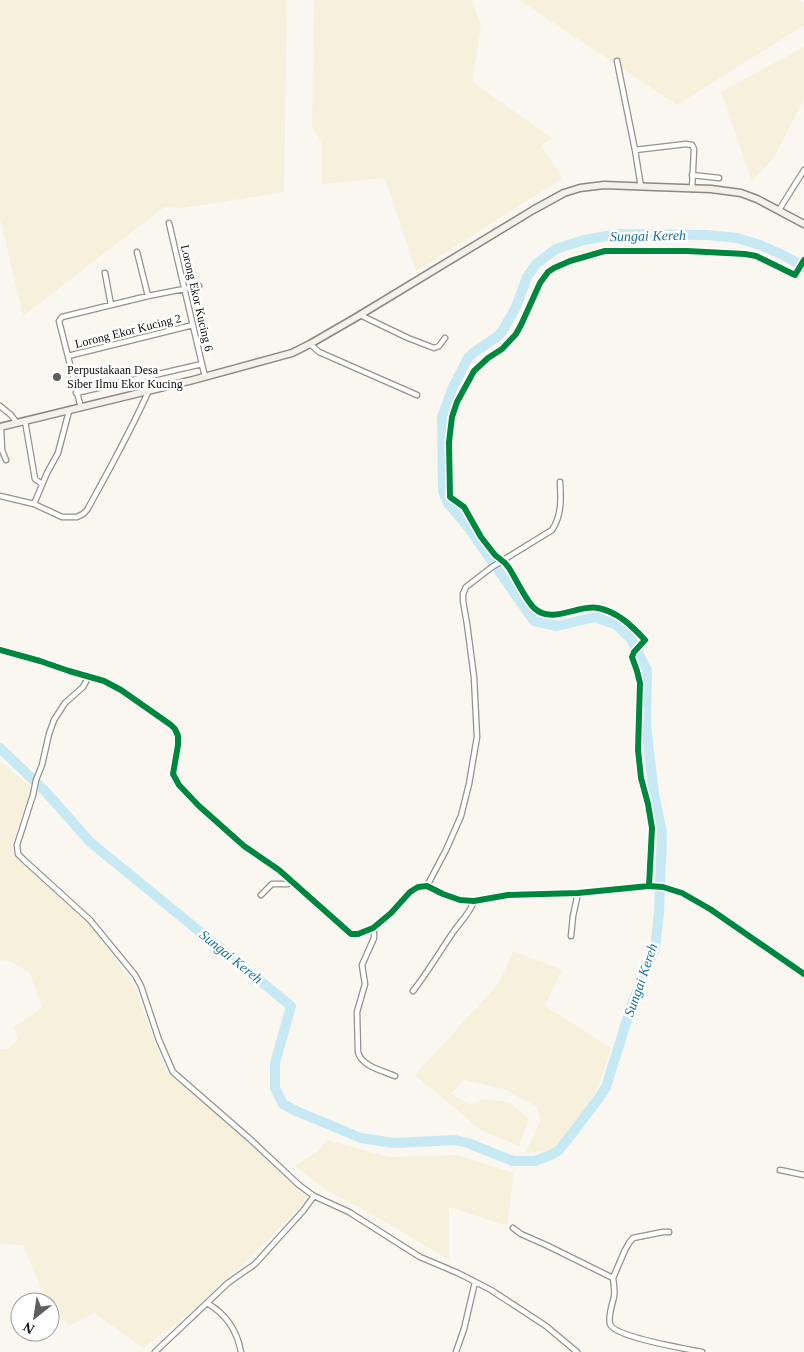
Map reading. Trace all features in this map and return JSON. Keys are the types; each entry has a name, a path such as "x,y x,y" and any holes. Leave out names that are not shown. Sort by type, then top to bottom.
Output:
{"street":[{"path":"617,61 641,187"},
{"path":"635,150 686,144 692,145 694,149 692,189"},
{"path":"780,210 804,170"},
{"path":"692,175 719,178"},
{"path":"6,460 2,450 0,427 285,356 360,315 504,226 564,193 580,188 594,186 641,187 719,190 746,194 804,224"},
{"name":"Lorong Ekor Kucing 6","path":"169,223 205,377"},
{"path":"499,562 481,537 464,507 450,495 448,455 450,428 452,417 469,379 481,364 494,356 511,341 521,325 540,283 548,272 560,264 605,251 687,251 745,254 756,256 795,275 803,261"},
{"path":"138,252 148,296"},
{"path":"105,273 111,305"},
{"path":"80,408 60,319 148,296 200,286"},
{"path":"360,315 434,348 439,346 445,338"},
{"name":"Lorong Ekor Kucing 2","path":"68,356 193,325"},
{"path":"310,344 318,352 417,395"},
{"path":"76,393 202,364"},
{"path":"0,496 34,504 62,517 77,517 85,513 137,417 149,390"},
{"path":"0,406 17,423"},
{"path":"34,504 60,449 69,411"},
{"path":"25,421 35,480 42,484"},
{"path":"427,886 461,816 477,737 474,677 462,596 466,587 492,567 554,528 561,505 560,482"},
{"path":"499,562 505,563 509,568 534,608 555,615 588,608 608,611 621,617 645,640 634,652 632,659 640,683 638,750 652,828 649,886"},
{"path":"0,650 40,660 104,681 121,690 175,729 179,740 173,774 179,785 198,806 244,846 272,864 351,934 358,934 372,928 418,887 427,886 460,900 474,901 508,895 578,893 655,886 670,888 682,893 710,909 804,974"},
{"path":"89,676 83,687 65,703 55,718 17,849 19,855 90,920 135,975 141,986 172,1072 250,1139 299,1185 314,1196 349,1212 420,1257 490,1290 546,1326 577,1352"},
{"path":"262,895 272,884 288,884 292,881"},
{"path":"571,936 578,893"},
{"path":"413,991 474,901"},
{"path":"372,928 374,938 362,965 365,984 357,1012 358,1052 365,1062 394,1076"},
{"path":"780,1170 804,1175"},
{"path":"155,1352 228,1284 255,1264 303,1211 314,1196"},
{"path":"513,1228 521,1234 613,1278"},
{"path":"669,1232 633,1238 629,1243 613,1278 615,1287 610,1324 616,1331 623,1334 702,1352"},
{"path":"456,1352 464,1329 475,1282"},
{"path":"208,1303 231,1324 241,1352"}],"shaded area":[{"path":"0,0 287,0 284,192 183,208 164,207 23,316 0,218"},
{"path":"314,0 472,0 481,27 472,82 552,138 541,146 563,178 416,271 385,178 322,184 322,143 312,127"},
{"path":"519,0 799,0 804,4 804,25 677,105"},
{"path":"804,47 804,99 773,159 752,181 721,92"},
{"path":"0,761 32,788 14,840 13,853 92,927 133,984 166,1071 276,1166 308,1199 197,1308 143,1348 94,1313 69,1326 60,1315 60,1292 43,1292 23,1245 0,1244 0,1049 8,1049 18,1040 14,1027 42,1008 30,973 8,960 0,961"},
{"path":"513,951 562,970 545,1006 611,1048 598,1088 579,1121 552,1150 526,1153 540,1121 537,1107 504,1089 464,1080 451,1094 471,1105 483,1099 509,1102 529,1119 519,1146 481,1130 415,1075 499,983"},
{"path":"327,1140 389,1157 458,1155 514,1173 507,1226 449,1207 449,1260 325,1189 295,1166 318,1151"}],"waterway":[{"name":"Sungai Kereh","path":"0,748 46,792 90,842 291,1006 275,1063 275,1088 283,1104 361,1138 394,1143 455,1140 468,1143 513,1161 535,1161 551,1155 559,1150 606,1087 632,1004 655,948 659,913 662,832 654,794 646,725 647,670 631,639 617,625 595,617 557,626 534,621 468,527 448,503 443,491 442,417 453,387 468,358 498,336 503,330 516,307 527,277 536,264 556,249 584,240 618,234 707,235 737,238 760,245 804,267"}],"cycle path":[{"path":"649,886 652,828 641,778 638,750 640,683 632,657 645,640 624,620 605,610 590,608 549,615 541,613 534,608 509,568 495,555 481,537 464,507 450,497 449,442 452,417 457,402 474,371 488,358 502,349 516,334 540,283 548,272 554,268 570,261 605,251 687,251 745,254 756,256 795,275 804,260"},
{"path":"0,650 104,681 121,690 171,725 178,736 173,774 179,785 199,806 244,846 279,870 351,934 358,934 373,928 391,913 410,892 418,887 427,886 460,900 474,901 508,895 578,893 649,886 663,887 682,893 710,909 804,974"}],"place":[{"name":"Perpustakaan Desa Siber Ilmu Ekor Kucing","path":"57,377"}]}
